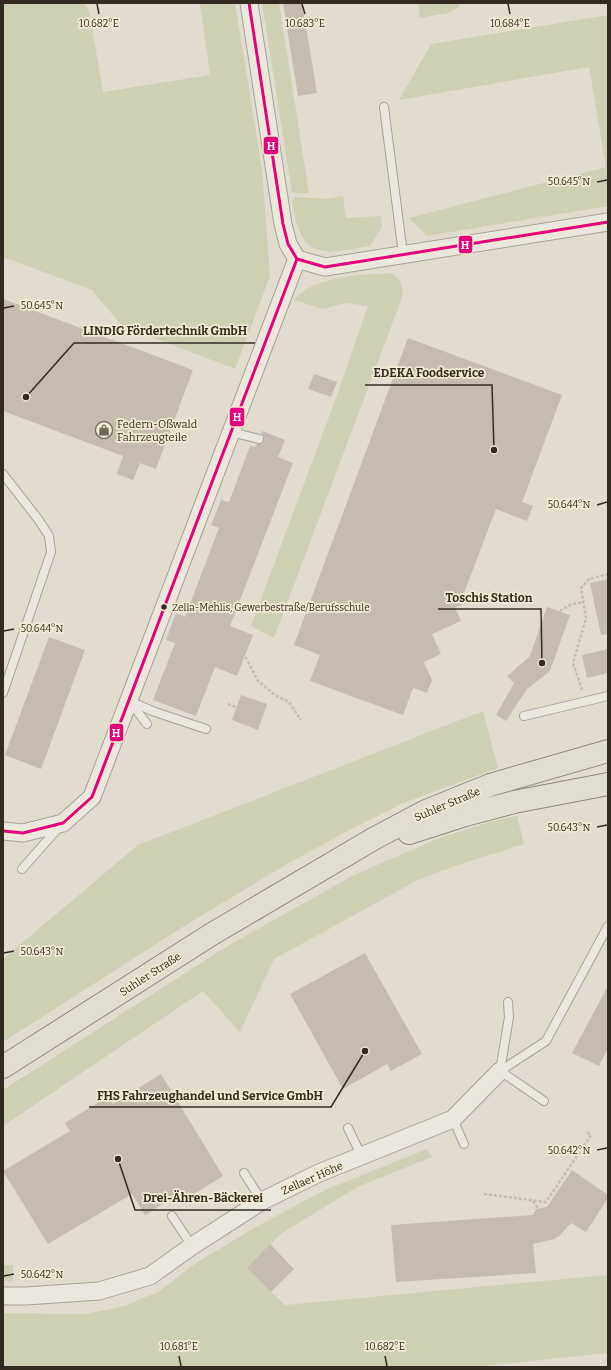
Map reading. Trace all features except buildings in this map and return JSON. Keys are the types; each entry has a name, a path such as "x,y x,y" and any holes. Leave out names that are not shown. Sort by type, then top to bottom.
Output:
{"main road":[{"name":"Suhler Straße","path":"3,1067 212,934 375,838 426,812 490,785 608,751"},
{"name":"Suhler Straße","path":"298,883 363,851 418,829 514,802 608,784"}],"street":[{"path":"249,3 283,224 288,244 297,259 325,267 608,222"},
{"path":"3,831 23,832 63,823 92,796 297,259"},
{"name":"Zellaer Höhe","path":"3,1296 99,1291 150,1276 192,1246 262,1201 320,1174 453,1119 500,1071"}],"lane":[{"path":"384,107 403,254"},
{"path":"231,432 259,439"},
{"path":"3,474 38,519 49,536 51,552 3,693"},
{"path":"524,716 608,696"},
{"path":"129,701 147,724"},
{"path":"129,701 155,712 206,729"},
{"path":"22,869 63,823"},
{"path":"500,1071 546,1041 608,926"},
{"path":"500,1071 508,1017 508,1002"},
{"path":"500,1071 544,1101"},
{"path":"453,1119 464,1144"},
{"path":"348,1128 362,1157"},
{"path":"244,1173 262,1201"},
{"path":"172,1216 192,1246"}],"path":[{"path":"220,513 224,515"},
{"path":"586,702 573,663 586,618 581,588 589,579 608,574"},
{"path":"560,611 570,605 583,602"},
{"path":"223,647 245,656 258,681 275,695 289,702 301,720"},
{"path":"228,704 256,715"},
{"path":"484,1194 546,1202 591,1136 586,1132"},
{"path":"533,1201 538,1208"}],"green space":[{"path":"3,3 83,3 89,10 103,92 210,75 200,3 235,3 262,169 270,276 235,369 121,325 92,290 3,257"},
{"path":"262,3 279,3 309,193 292,193"},
{"path":"418,3 460,3 459,7 448,13 420,18"},
{"path":"608,15 608,206 427,236 409,218 606,167 589,67 399,100 431,44"},
{"path":"343,196 346,218 381,216 382,227 370,246 343,251 324,251 309,245 303,238 297,225 292,202 295,197 324,199"},
{"path":"392,273 401,282 403,295 274,638 251,626 336,398 368,306 345,303 323,309 294,300 303,292 326,281 354,276"},
{"path":"483,711 498,768 401,804 287,864 189,923 3,1042 3,959 138,845"},
{"path":"517,816 524,844 458,865 418,880 274,959 240,1032 203,991 3,1126 3,1090 226,947 354,875 437,839 489,822"},
{"path":"427,1149 432,1157 357,1187 281,1234 247,1268 285,1305 608,1275 608,1353 475,1367 3,1367 3,1313 85,1314 121,1307 158,1292 196,1263 256,1227 325,1190"},
{"path":"3,1265 13,1265 13,1281 3,1281"}],"transit line":[{"name":"H","path":"249,3 283,224 288,244 297,259 325,267 608,222"},
{"name":"H","path":"3,831 23,833 63,823 92,797 297,259"}],"place":[{"name":"LINDIG Fördertechnik GmbH","path":"26,397"},
{"name":"Federn-Oßwald Fahrzeugteile","path":"104,430"},
{"name":"EDEKA Foodservice","path":"494,450"},
{"name":"Zella-Mehlis, Gewerbestraße/Berufsschule","path":"164,607"},
{"name":"Toschis Station","path":"542,663"},
{"name":"FHS Fahrzeughandel und Service GmbH","path":"365,1051"},
{"name":"Drei-Ähren-Bäckerei","path":"118,1159"}]}
